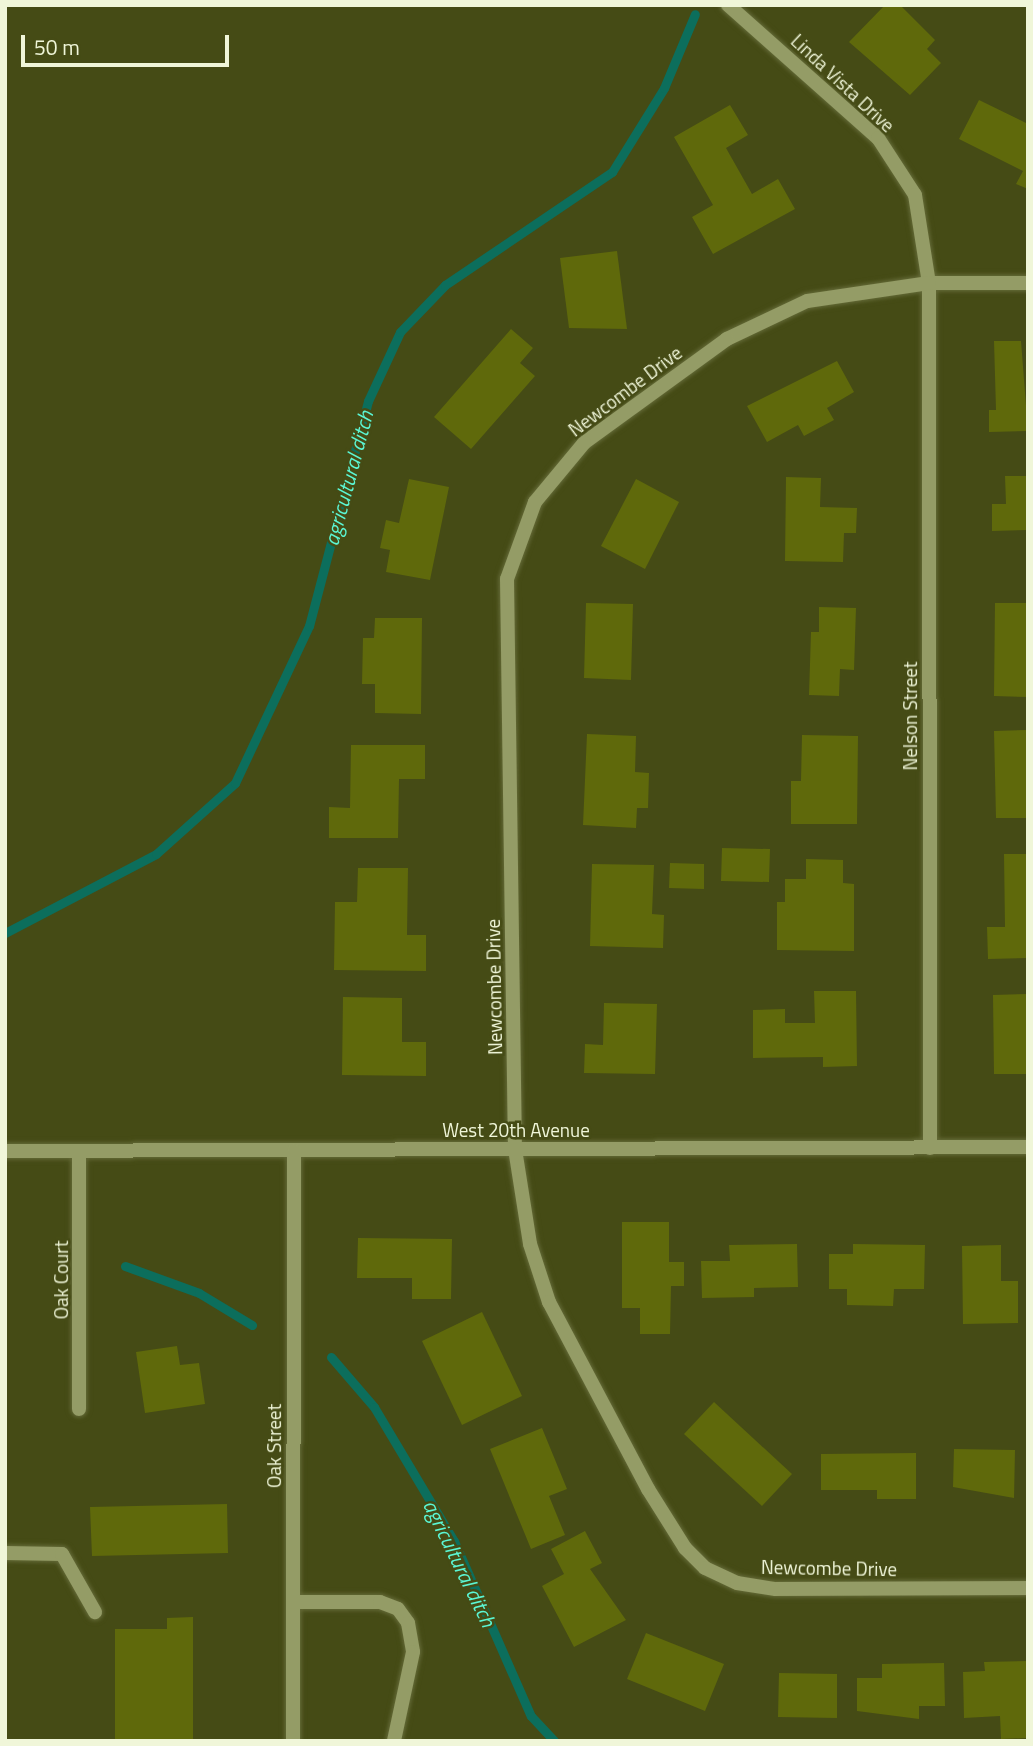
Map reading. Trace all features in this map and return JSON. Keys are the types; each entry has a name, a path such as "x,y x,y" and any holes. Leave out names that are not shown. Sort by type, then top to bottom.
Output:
{"street":[{"name":"Linda Vista Drive","path":"733,7 878,138 915,195 929,283"},
{"name":"Newcombe Drive","path":"1028,283 929,283 807,300 727,339 584,443 535,502 507,579 515,1149 530,1244 549,1302 648,1489 685,1548 705,1568 737,1583 776,1589 1028,1588"},
{"name":"Nelson Street","path":"929,283 930,1148"},
{"name":"West 20th Avenue","path":"5,1152 1028,1147"},
{"name":"Oak Court","path":"79,1151 79,1409"},
{"name":"Oak Street","path":"293,1151 293,1741"},
{"path":"5,1553 62,1554 95,1612"},
{"path":"293,1602 380,1602 398,1609 408,1623 413,1652 394,1741"}],"building":[{"path":"885,5 900,5 935,40 927,49 941,63 910,95 849,42"},
{"path":"979,100 1028,124 1028,189 1016,184 1023,171 959,139"},
{"path":"730,105 748,135 726,148 752,194 778,179 795,209 713,254 692,217 713,205 674,137"},
{"path":"617,251 627,329 569,328 560,258"},
{"path":"511,329 533,348 520,363 535,376 471,449 434,417"},
{"path":"994,341 1021,341 1028,431 989,432 989,410 996,410"},
{"path":"837,361 854,392 827,408 834,420 804,436 798,425 767,442 747,406"},
{"path":"1005,476 1028,476 1028,530 992,531 992,504 1006,504"},
{"path":"786,477 821,478 820,507 857,508 856,533 844,533 843,562 785,561"},
{"path":"409,479 449,487 430,580 386,572 390,550 380,548 386,520 399,523"},
{"path":"636,479 679,502 645,569 601,546"},
{"path":"586,603 633,604 631,680 584,678"},
{"path":"995,603 1028,603 1028,697 994,696"},
{"path":"819,607 856,608 854,670 840,669 839,696 809,695 811,632 819,632"},
{"path":"375,618 422,618 421,714 375,713 375,684 362,684 363,638 374,638"},
{"path":"1028,730 1028,818 996,818 994,731"},
{"path":"587,734 636,736 635,772 649,773 648,808 637,808 636,828 583,825"},
{"path":"802,735 858,736 857,824 791,824 791,781 801,781"},
{"path":"351,745 425,745 425,779 399,779 398,838 329,838 329,807 350,808"},
{"path":"722,848 770,849 769,882 721,881"},
{"path":"1004,854 1028,854 1028,958 988,959 987,927 1005,927"},
{"path":"806,859 843,860 843,883 854,884 854,951 777,950 777,902 785,902 785,879 806,879"},
{"path":"670,863 704,864 704,889 669,888"},
{"path":"592,864 654,865 652,914 664,915 663,948 590,946"},
{"path":"358,868 408,868 407,935 426,935 426,971 334,970 335,902 357,902"},
{"path":"814,991 856,991 857,1066 823,1067 823,1057 753,1058 753,1010 785,1009 785,1023 815,1023"},
{"path":"1028,994 1028,1074 994,1074 993,995"},
{"path":"343,997 402,998 402,1042 426,1042 426,1076 342,1075"},
{"path":"604,1003 657,1004 655,1074 584,1073 585,1044 603,1045"},
{"path":"622,1222 669,1222 669,1262 684,1262 684,1286 671,1286 670,1334 640,1334 640,1308 622,1308"},
{"path":"358,1238 452,1239 451,1299 412,1299 412,1278 357,1278"},
{"path":"797,1244 798,1287 754,1288 754,1297 702,1298 701,1261 730,1261 729,1245"},
{"path":"853,1244 925,1245 924,1289 894,1289 893,1306 847,1305 847,1289 829,1289 829,1254 853,1254"},
{"path":"1001,1245 1001,1281 1018,1281 1018,1323 963,1324 962,1246"},
{"path":"482,1312 522,1396 462,1425 422,1341"},
{"path":"177,1346 180,1365 199,1363 205,1404 145,1413 136,1352"},
{"path":"714,1402 792,1474 762,1506 684,1434"},
{"path":"542,1428 567,1489 549,1496 565,1535 531,1549 490,1449"},
{"path":"954,1449 1015,1450 1014,1498 953,1487"},
{"path":"916,1453 916,1499 877,1499 877,1490 821,1490 821,1454"},
{"path":"227,1504 228,1553 92,1556 90,1507"},
{"path":"585,1531 602,1563 590,1569 626,1620 574,1647 542,1586 564,1574 551,1549"},
{"path":"193,1617 193,1741 115,1741 115,1629 167,1629 167,1618"},
{"path":"646,1633 724,1664 705,1711 627,1679"},
{"path":"1028,1661 1028,1738 1001,1739 1000,1716 964,1718 963,1672 985,1671 984,1662"},
{"path":"944,1663 945,1706 919,1706 919,1719 857,1711 857,1678 882,1678 882,1664"},
{"path":"779,1673 837,1674 837,1718 778,1717"}],"waterway":[{"name":"agricultural ditch","path":"5,933 156,854 235,783 309,626 368,401 400,332 445,285 612,172 664,88 695,14"},
{"name":"agricultural ditch","path":"125,1266 199,1293 252,1325"},
{"name":"agricultural ditch","path":"331,1357 374,1407 454,1541 531,1716 554,1741"}]}
